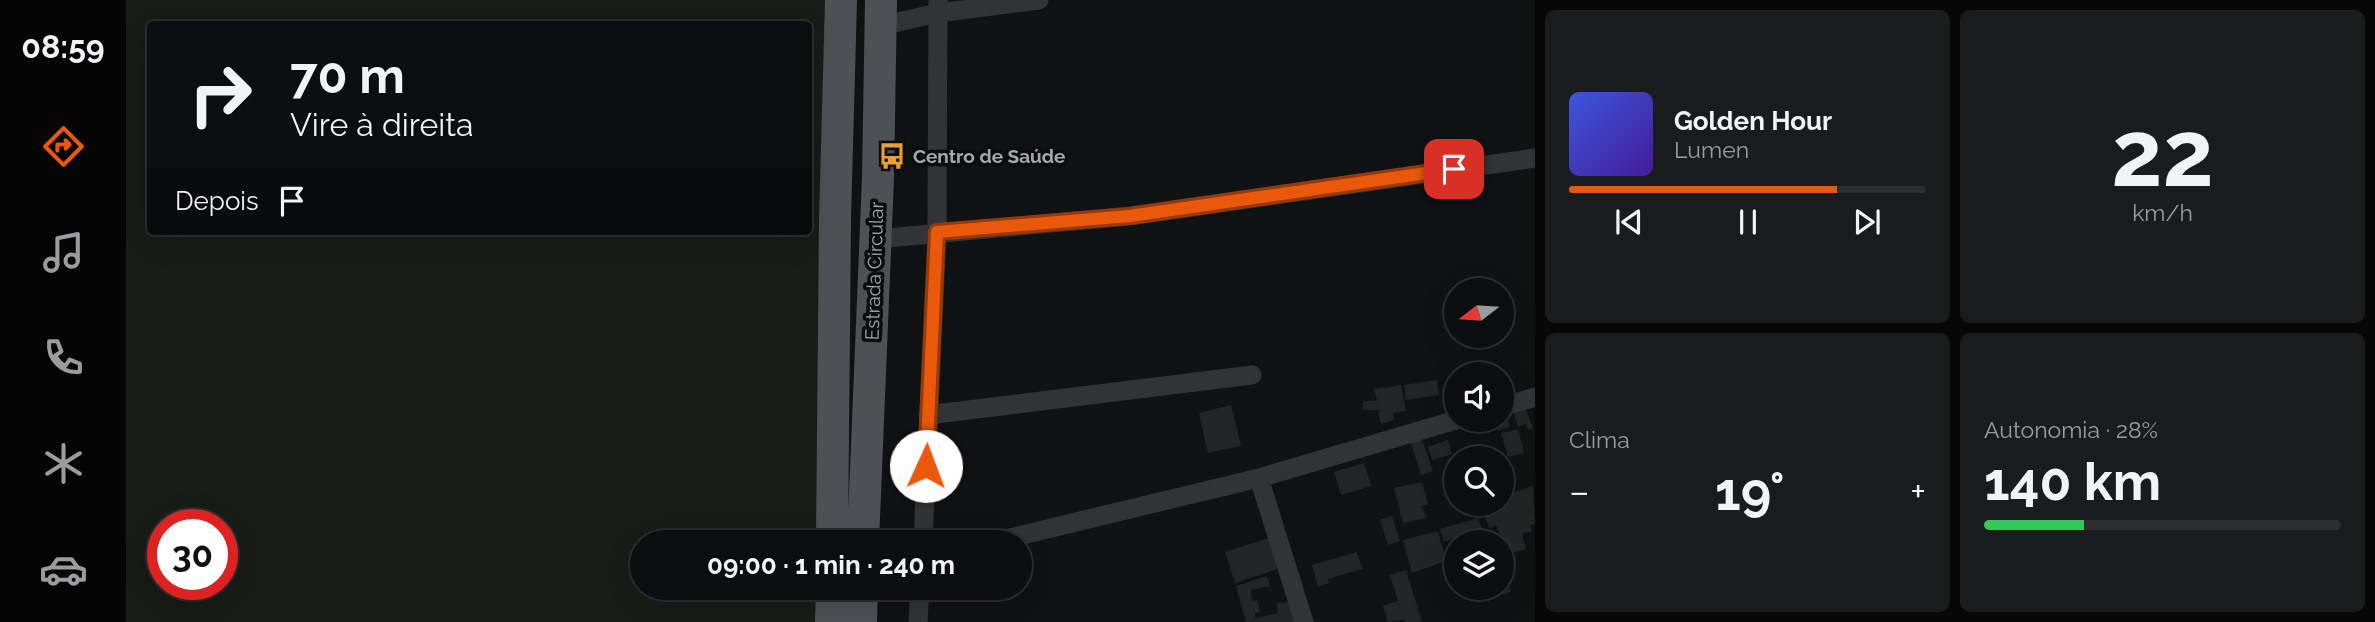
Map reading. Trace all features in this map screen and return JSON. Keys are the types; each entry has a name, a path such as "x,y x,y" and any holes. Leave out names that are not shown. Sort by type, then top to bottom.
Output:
{"main road":[{"name":"Estrada Circular","path":"832,530 835,219 841,0"},
{"name":"Estrada Circular","path":"864,530 876,239 881,13"},
{"path":"831,622 832,600"},
{"path":"861,622 862,600"}],"street":[{"path":"881,13 1039,0"},
{"path":"923,530 937,232 938,7"},
{"path":"876,239 1130,216 1535,158"},
{"path":"928,415 1252,375"},
{"path":"1514,403 1535,397"},
{"path":"1032,533 1259,478 1444,424"},
{"path":"1259,478 1304,622"},
{"path":"918,622 919,600"}],"shaded area":[{"path":"126,0 845,0 840,530 630,530 630,600 840,600 840,622 126,622"}],"building":[{"path":"1437,380 1439,395 1406,400 1404,385"},
{"path":"1401,385 1406,411 1393,413 1394,420 1381,424 1378,410 1363,410 1363,401 1377,401 1374,389"},
{"path":"1231,405 1241,446 1208,453 1199,413"},
{"path":"1526,409 1533,429 1528,430 1526,424 1518,427 1514,413"},
{"path":"1518,429 1524,453 1514,456 1514,446 1505,446 1501,433"},
{"path":"1422,439 1433,471 1421,475 1411,443"},
{"path":"1448,440 1450,446 1444,446 1444,456 1432,460 1428,447"},
{"path":"1364,463 1371,486 1341,495 1334,472"},
{"path":"1422,482 1428,504 1422,506 1426,518 1403,523 1394,488"},
{"path":"1533,486 1535,524 1530,525 1532,531 1522,534 1526,549 1514,552 1514,530 1498,530 1497,526 1489,528 1485,516 1514,516 1514,492"},
{"path":"1392,516 1400,541 1388,545 1380,520"},
{"path":"1478,518 1482,529 1444,530 1444,542 1440,529"},
{"path":"1438,531 1444,562 1412,573 1403,540"},
{"path":"1269,538 1278,569 1235,583 1225,552"},
{"path":"1357,552 1362,569 1328,579 1329,583 1318,587 1312,565"},
{"path":"1406,570 1422,622 1388,622 1383,606 1398,601 1390,575"},
{"path":"1267,576 1270,586 1251,590 1252,601 1257,600 1260,612 1255,613 1255,618 1278,613 1277,603 1288,602 1295,622 1246,622 1236,586"}],"place":[{"name":"Centro de Saúde","path":"892,156"}],"route":[{"path":"926,466 937,232 1130,216 1454,169"}]}
